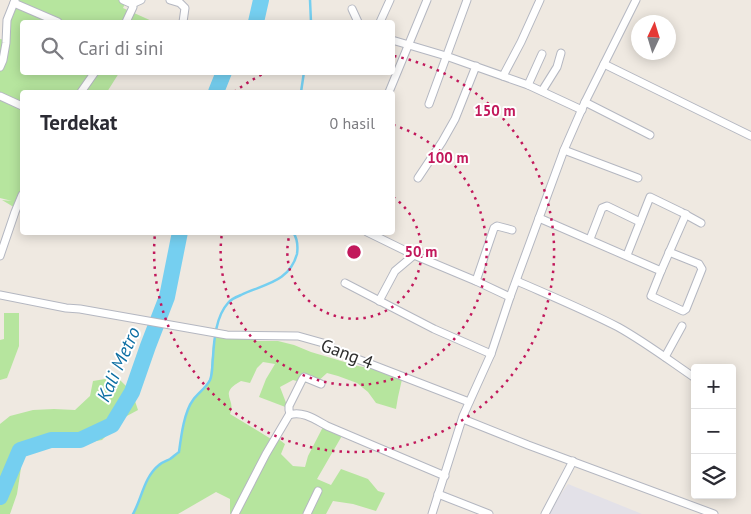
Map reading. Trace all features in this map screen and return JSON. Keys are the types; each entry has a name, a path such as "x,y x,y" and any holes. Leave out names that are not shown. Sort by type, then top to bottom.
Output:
{"street":[{"path":"123,0 132,4 141,0"},
{"path":"170,0 180,3 185,8 183,20"},
{"path":"381,20 390,0"},
{"path":"390,90 427,0"},
{"path":"429,104 467,0"},
{"path":"503,76 540,0"},
{"path":"432,514 463,418 491,354 564,150 585,102 636,0"},
{"path":"0,67 6,43 7,20 14,1 54,20"},
{"path":"127,20 133,7 132,4"},
{"path":"352,9 357,20"},
{"path":"395,41 446,56 528,85 582,110"},
{"path":"542,91 556,67 561,53"},
{"path":"528,85 542,54"},
{"path":"604,64 751,136"},
{"path":"418,178 455,120 476,66"},
{"path":"82,90 93,75"},
{"path":"0,96 20,105"},
{"path":"585,102 650,135"},
{"path":"564,150 638,178"},
{"path":"626,255 650,197 701,223"},
{"path":"0,256 20,200"},
{"path":"590,239 604,206 640,222"},
{"path":"669,252 699,264 702,269 684,310 681,311 651,296 660,271 686,214"},
{"path":"539,218 660,271"},
{"path":"476,281 494,228 497,226 512,230"},
{"path":"373,235 510,297"},
{"path":"379,301 395,272 414,255"},
{"path":"517,281 620,328 691,375"},
{"path":"345,283 434,329 491,354"},
{"name":"Gang 4","path":"0,295 227,335 298,336 323,343 347,355 469,404"},
{"path":"665,357 682,326"},
{"path":"290,414 289,406 304,377 321,384"},
{"path":"235,514 266,454 290,414 309,416 327,426 444,476"},
{"path":"463,418 714,514"},
{"path":"545,514 573,461"},
{"path":"307,514 318,492"},
{"path":"438,494 489,514"}],"shaded area":[{"path":"568,484 642,514 547,514"}],"green space":[{"path":"10,0 127,0 123,8 150,20 20,20 20,75 118,75 108,90 20,90 20,211 2,200 12,201 0,198 0,39 5,40"},
{"path":"4,313 19,313 19,346 7,378 0,380 0,340 4,339"},
{"path":"216,333 256,338 256,341 278,341 358,366 403,375 396,409 376,403 368,392 357,383 327,373 316,383 304,383 293,380 280,387 288,408 259,397 266,379 275,364 263,362 257,368 250,383 241,381 229,393 230,414 276,442 276,437 285,444 281,454 293,466 305,467 308,456 324,425 343,434 317,479 331,485 341,469 368,479 378,491 385,493 376,511 353,504 333,501 326,514 230,514 230,499 216,492 178,514 133,514 150,475 160,464 179,452 184,421 192,401 210,379 213,344"},
{"path":"117,377 132,392 138,410 125,417 102,440 79,444 51,440 20,450 21,468 17,494 10,514 0,514 0,424 10,416 33,410 75,410 90,396 93,381"}],"waterway":[{"name":"Kali Metro","path":"256,20 261,0"},
{"path":"310,0 311,20"},
{"name":"Kali Metro","path":"217,90 223,75"},
{"path":"301,90 304,75"},
{"name":"Kali Metro","path":"0,497 20,450 51,440 80,440 112,425 132,392 167,297 179,235"},
{"path":"133,514 150,475 160,464 179,452 187,411 211,377 216,328 224,308 234,298 274,281 288,271 297,254 297,243 294,235"}]}
